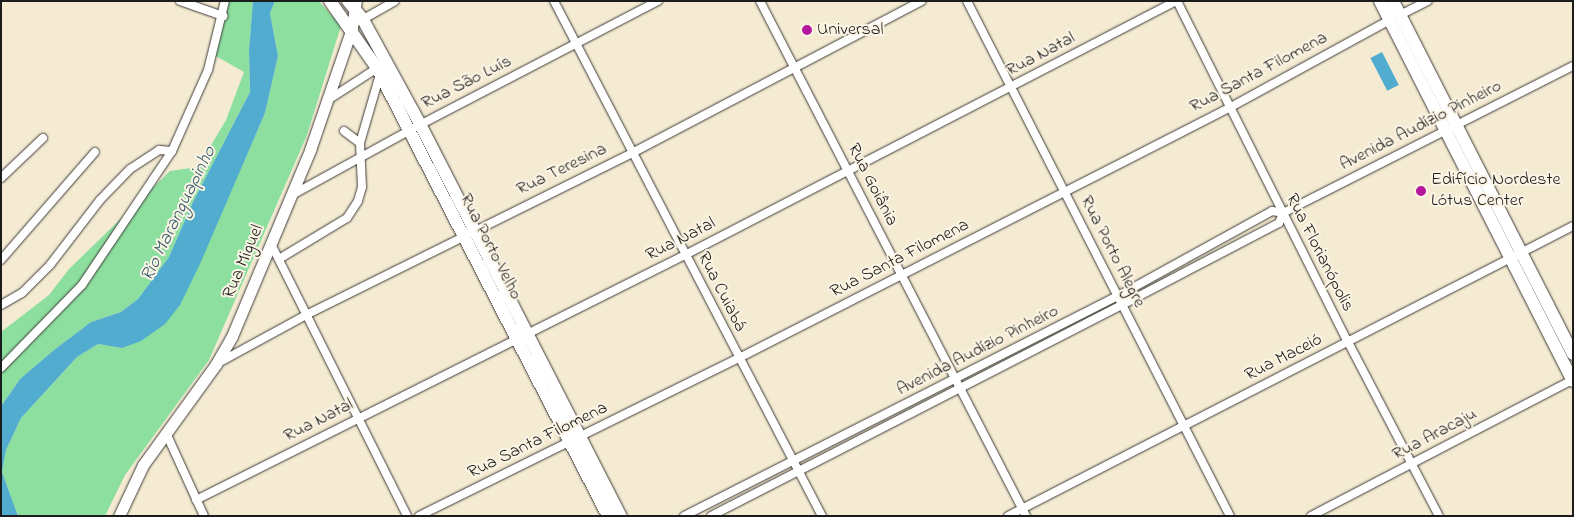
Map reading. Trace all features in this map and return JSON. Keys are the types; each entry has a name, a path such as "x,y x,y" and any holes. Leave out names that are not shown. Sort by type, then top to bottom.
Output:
{"main road":[{"name":"Rua Porto Velho","path":"330,1 352,28 415,127 475,228 530,332 621,516"},
{"path":"1380,1 1395,18 1515,256 1572,381"},
{"path":"1393,1 1395,18"},
{"name":"Rua Porto Velho","path":"355,8 415,127 463,234 608,516"},
{"name":"Rua Miguel","path":"119,516 144,465 216,364 232,336 292,195 328,100 352,28 355,8"},
{"path":"1515,256 1573,354"}],"street":[{"path":"180,1 223,16"},
{"path":"1,368 82,285 172,151 195,104 223,16 225,1"},
{"path":"355,8 395,1"},
{"name":"Rua Cuiabá","path":"554,1 822,516"},
{"name":"Rua São Luís","path":"292,195 415,127 658,1"},
{"name":"Rua Goiânia","path":"760,1 1024,512"},
{"name":"Rua Teresina","path":"216,364 463,234 632,152 920,1"},
{"name":"Rua Porto Alegre","path":"967,1 1118,296 1182,427 1230,516"},
{"name":"Rua Natal","path":"196,500 685,255 1177,1"},
{"name":"Rua Florianópolis","path":"1177,1 1348,342 1439,516"},
{"name":"Rua Santa Filomena","path":"419,516 739,358 1229,108 1428,1"},
{"name":"Avenida Audízio Pinheiro","path":"684,516 1118,296 1272,211 1283,213 1573,66"},
{"path":"328,100 378,71"},
{"path":"279,259 347,218 360,192 362,156 360,143 378,71"},
{"path":"344,131 360,143"},
{"path":"1,178 43,138"},
{"path":"1,305 22,293 50,265 100,200 130,169 159,150 172,151"},
{"path":"1,260 95,152"},
{"name":"Avenida Audízio Pinheiro","path":"711,516 1015,361 1279,223 1283,213"},
{"name":"Rua Maceió","path":"1008,516 1024,512 1182,427 1573,226"},
{"path":"271,244 408,516"},
{"path":"1200,252 1205,261"},
{"path":"1171,268 1175,277"},
{"path":"1010,352 1015,361"},
{"name":"Rua Aracaju","path":"1311,516 1572,381"},
{"path":"895,410 898,420"},
{"path":"166,433 204,516"},
{"path":"758,478 763,489"}],"green space":[{"path":"225,1 253,1 249,50 250,92 193,202 169,257 138,299 121,312 91,322 54,350 20,379 2,405 1,332 49,295 69,269 170,171 198,167 226,120 244,72 212,54"},
{"path":"275,1 319,1 341,26 307,135 209,360 125,475 105,516 18,516 2,472 6,450 21,418 77,357 98,344 122,348 241,168 265,113 278,56 270,13"}],"water":[{"name":"Rio Maranguapinho","path":"253,1 275,1 270,13 278,56 265,113 200,264 180,305 165,324 141,341 122,348 98,344 77,357 21,418 6,450 2,472 18,516 1,516 2,405 20,379 54,350 91,322 121,312 138,299 169,257 193,202 250,92 249,50"},
{"path":"1382,52 1399,85 1387,91 1370,58"}],"place":[{"name":"Universal","path":"807,30"},
{"name":"Edifício Nordeste Lótus Center","path":"1421,191"}]}
